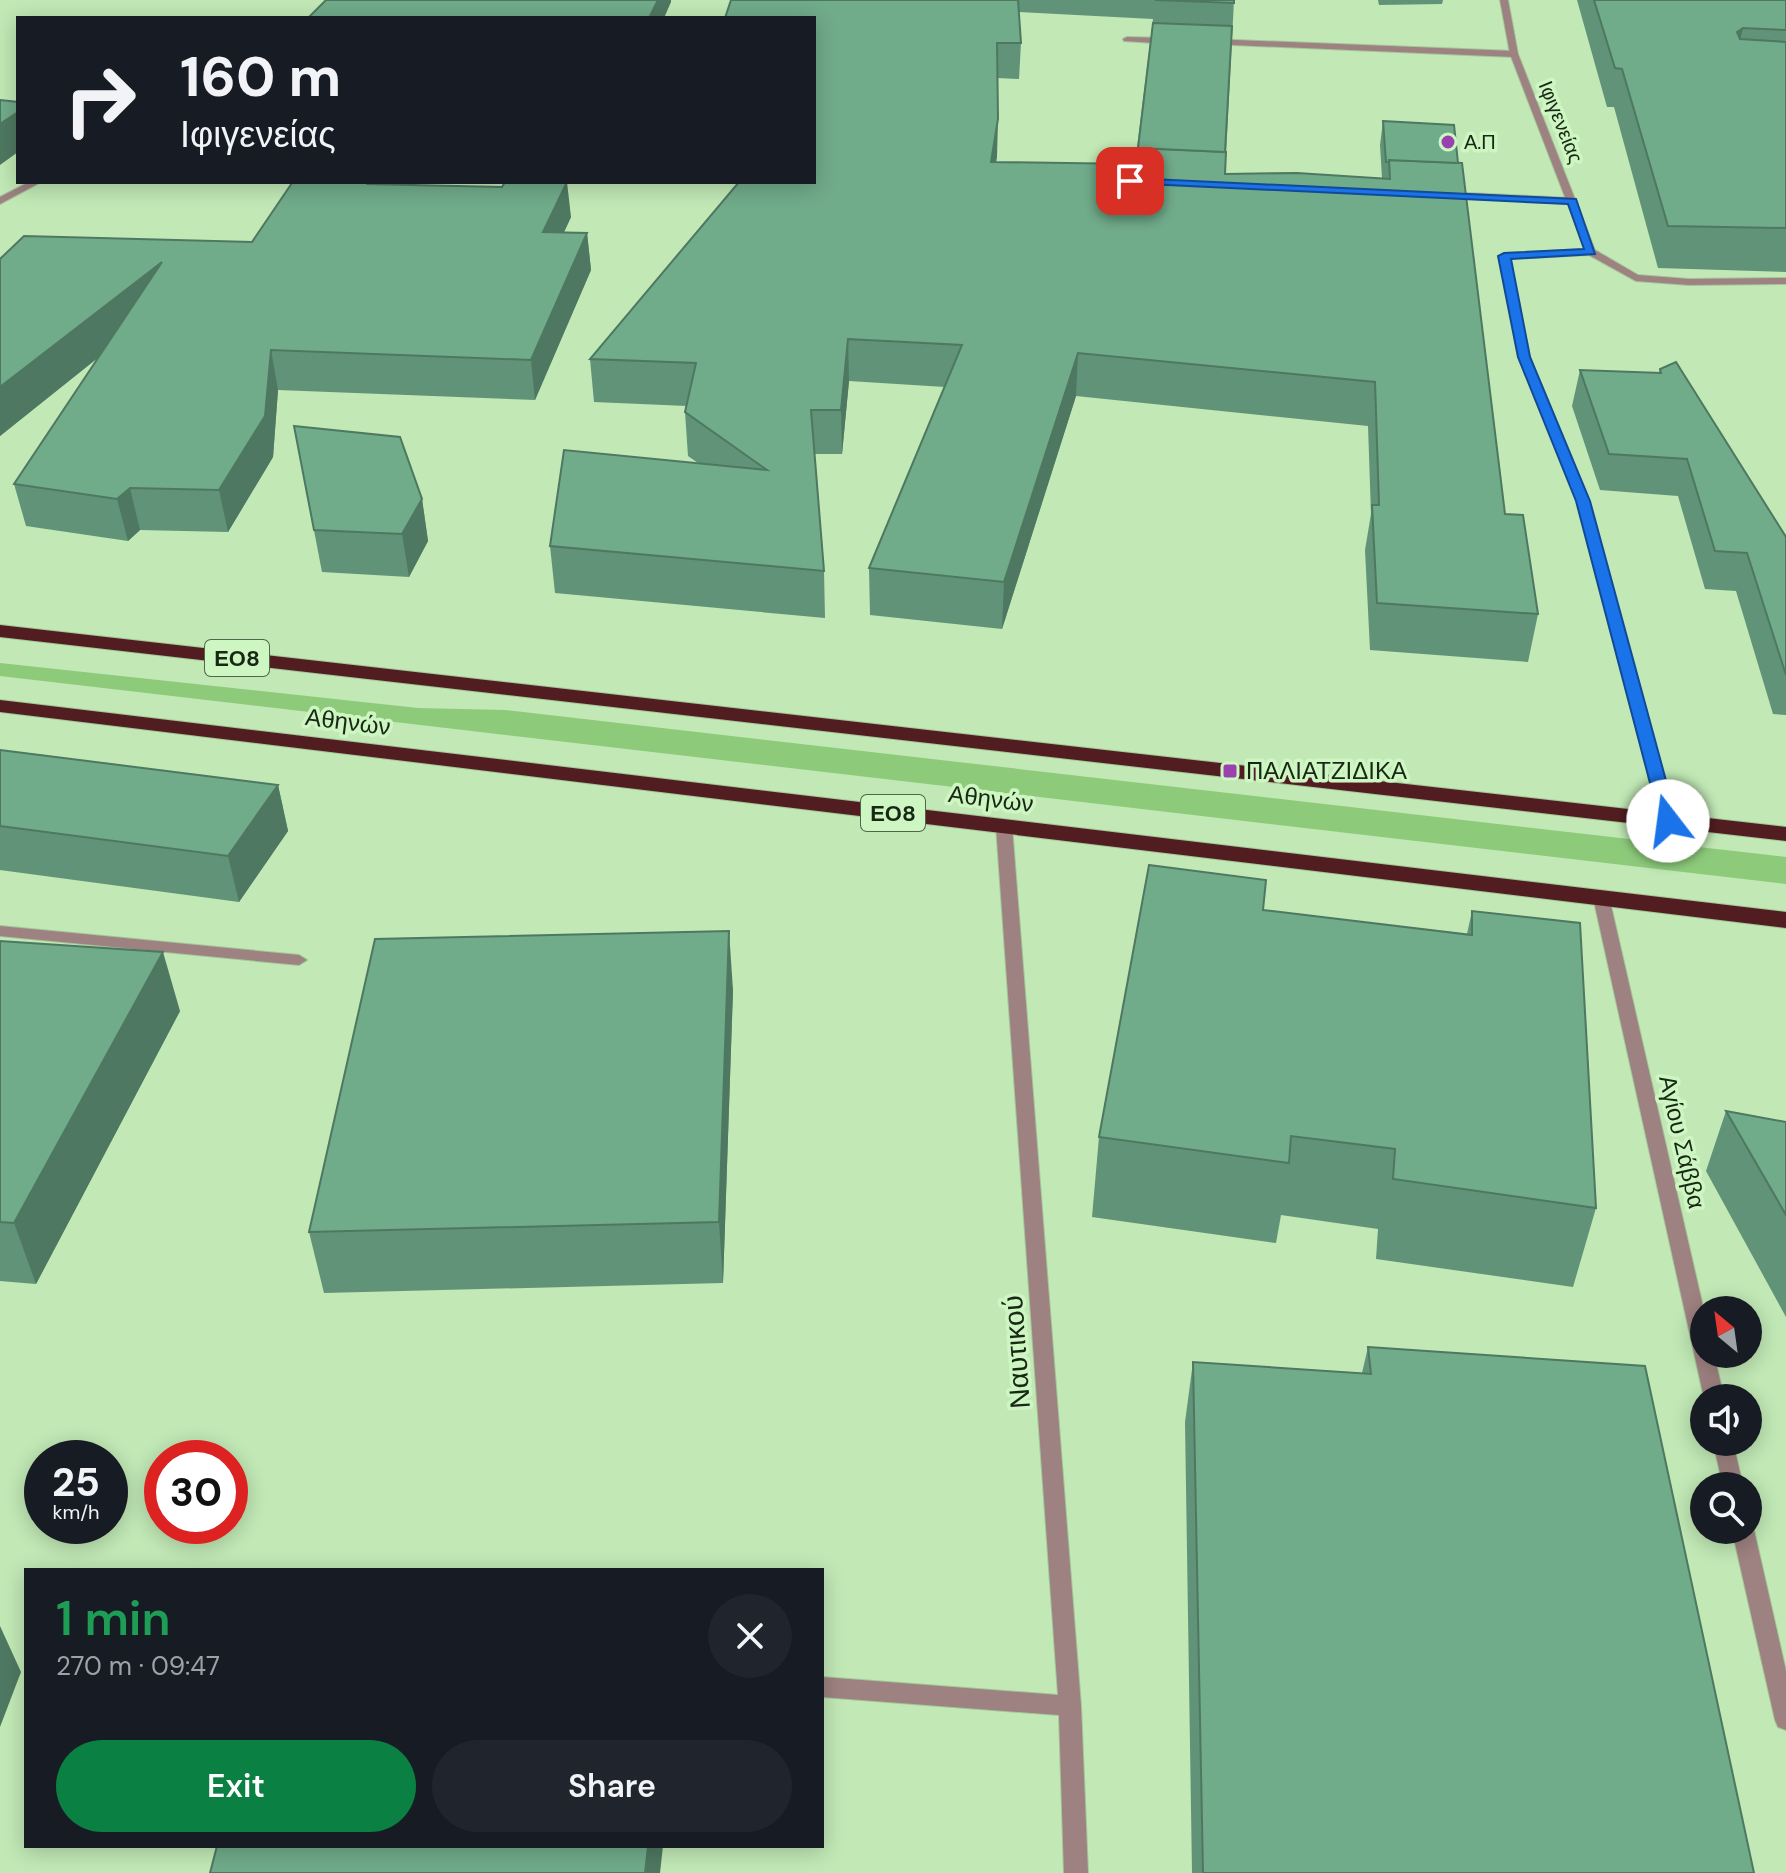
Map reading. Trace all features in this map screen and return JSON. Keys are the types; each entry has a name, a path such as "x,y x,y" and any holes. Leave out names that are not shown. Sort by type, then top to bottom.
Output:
{"highway":[{"name":"ΕΟ8","path":"0,631 1786,834"},
{"name":"Αθηνών","path":"0,706 1786,920"}],"street":[{"name":"Ιφιγενείας","path":"1504,0 1514,54 1591,252"},
{"path":"1127,39 1174,41"},
{"path":"1205,42 1514,54"},
{"path":"0,201 32,184"},
{"path":"1430,195 1572,201"},
{"path":"1668,821 1583,501 1524,357 1504,256 1591,252 1636,278 1689,282 1786,281"},
{"name":"Ναυτικού","path":"1004,826 1070,1706 1076,1873"},
{"name":"Αγίου Σάββα","path":"1601,897 1711,1384"},
{"path":"0,931 299,960"},
{"path":"1746,1544 1786,1720"},
{"path":"824,1687 1070,1706"}],"green space":[{"path":"0,663 418,708 505,710 1786,857 1786,884 0,676"}],"building":[{"path":"326,0 658,0 650,16 310,16"},
{"path":"731,0 1018,0 1021,43 997,43 998,119 991,162 1135,164 1137,148 1226,152 1225,174 1297,173 1390,179 1389,160 1462,163 1505,514 1523,515 1538,614 1377,603 1372,505 1379,505 1375,382 1078,353 1004,582 869,568 962,345 848,339 841,410 811,410 824,571 550,546 564,450 767,470 685,412 696,363 590,359 737,184 816,184 816,16 726,16"},
{"path":"1155,0 1234,0 1234,3"},
{"path":"1594,0 1786,0 1786,30 1743,28 1737,32 1740,39 1786,42 1786,228 1668,226 1622,69 1615,68"},
{"path":"1153,23 1232,26 1225,152 1138,148"},
{"path":"0,100 16,102 16,113 0,124"},
{"path":"1383,121 1454,125 1458,163 1386,162"},
{"path":"291,184 502,187 504,184 566,184 543,232 587,233 531,360 271,350 265,416 219,490 130,488 117,499 14,484 162,262 0,387 0,259 24,236 252,242"},
{"path":"1676,362 1786,537 1786,675 1747,553 1715,551 1687,459 1609,454 1580,370 1661,373 1660,369"},
{"path":"294,426 400,437 422,499 402,534 314,530"},
{"path":"0,750 278,785 228,856 0,826"},
{"path":"1149,865 1266,880 1263,910 1472,935 1472,911 1580,923 1596,1208 1393,1179 1395,1149 1291,1136 1289,1163 1099,1137"},
{"path":"729,931 719,1222 309,1232 375,939"},
{"path":"0,941 163,952 14,1223 0,1222"},
{"path":"1726,1111 1786,1122 1786,1215"},
{"path":"1368,1347 1645,1366 1754,1873 1203,1873 1193,1362 1371,1374"},
{"path":"216,1848 648,1848 645,1873 210,1873"}],"place":[{"name":"Α.Π","path":"1448,142"},
{"name":"ΠΑΛΙΑΤΖΙΔΙΚΑ","path":"1230,771"}],"route":[{"path":"1130,181 1572,201 1591,252 1504,256 1524,357 1583,501 1668,821"}]}
